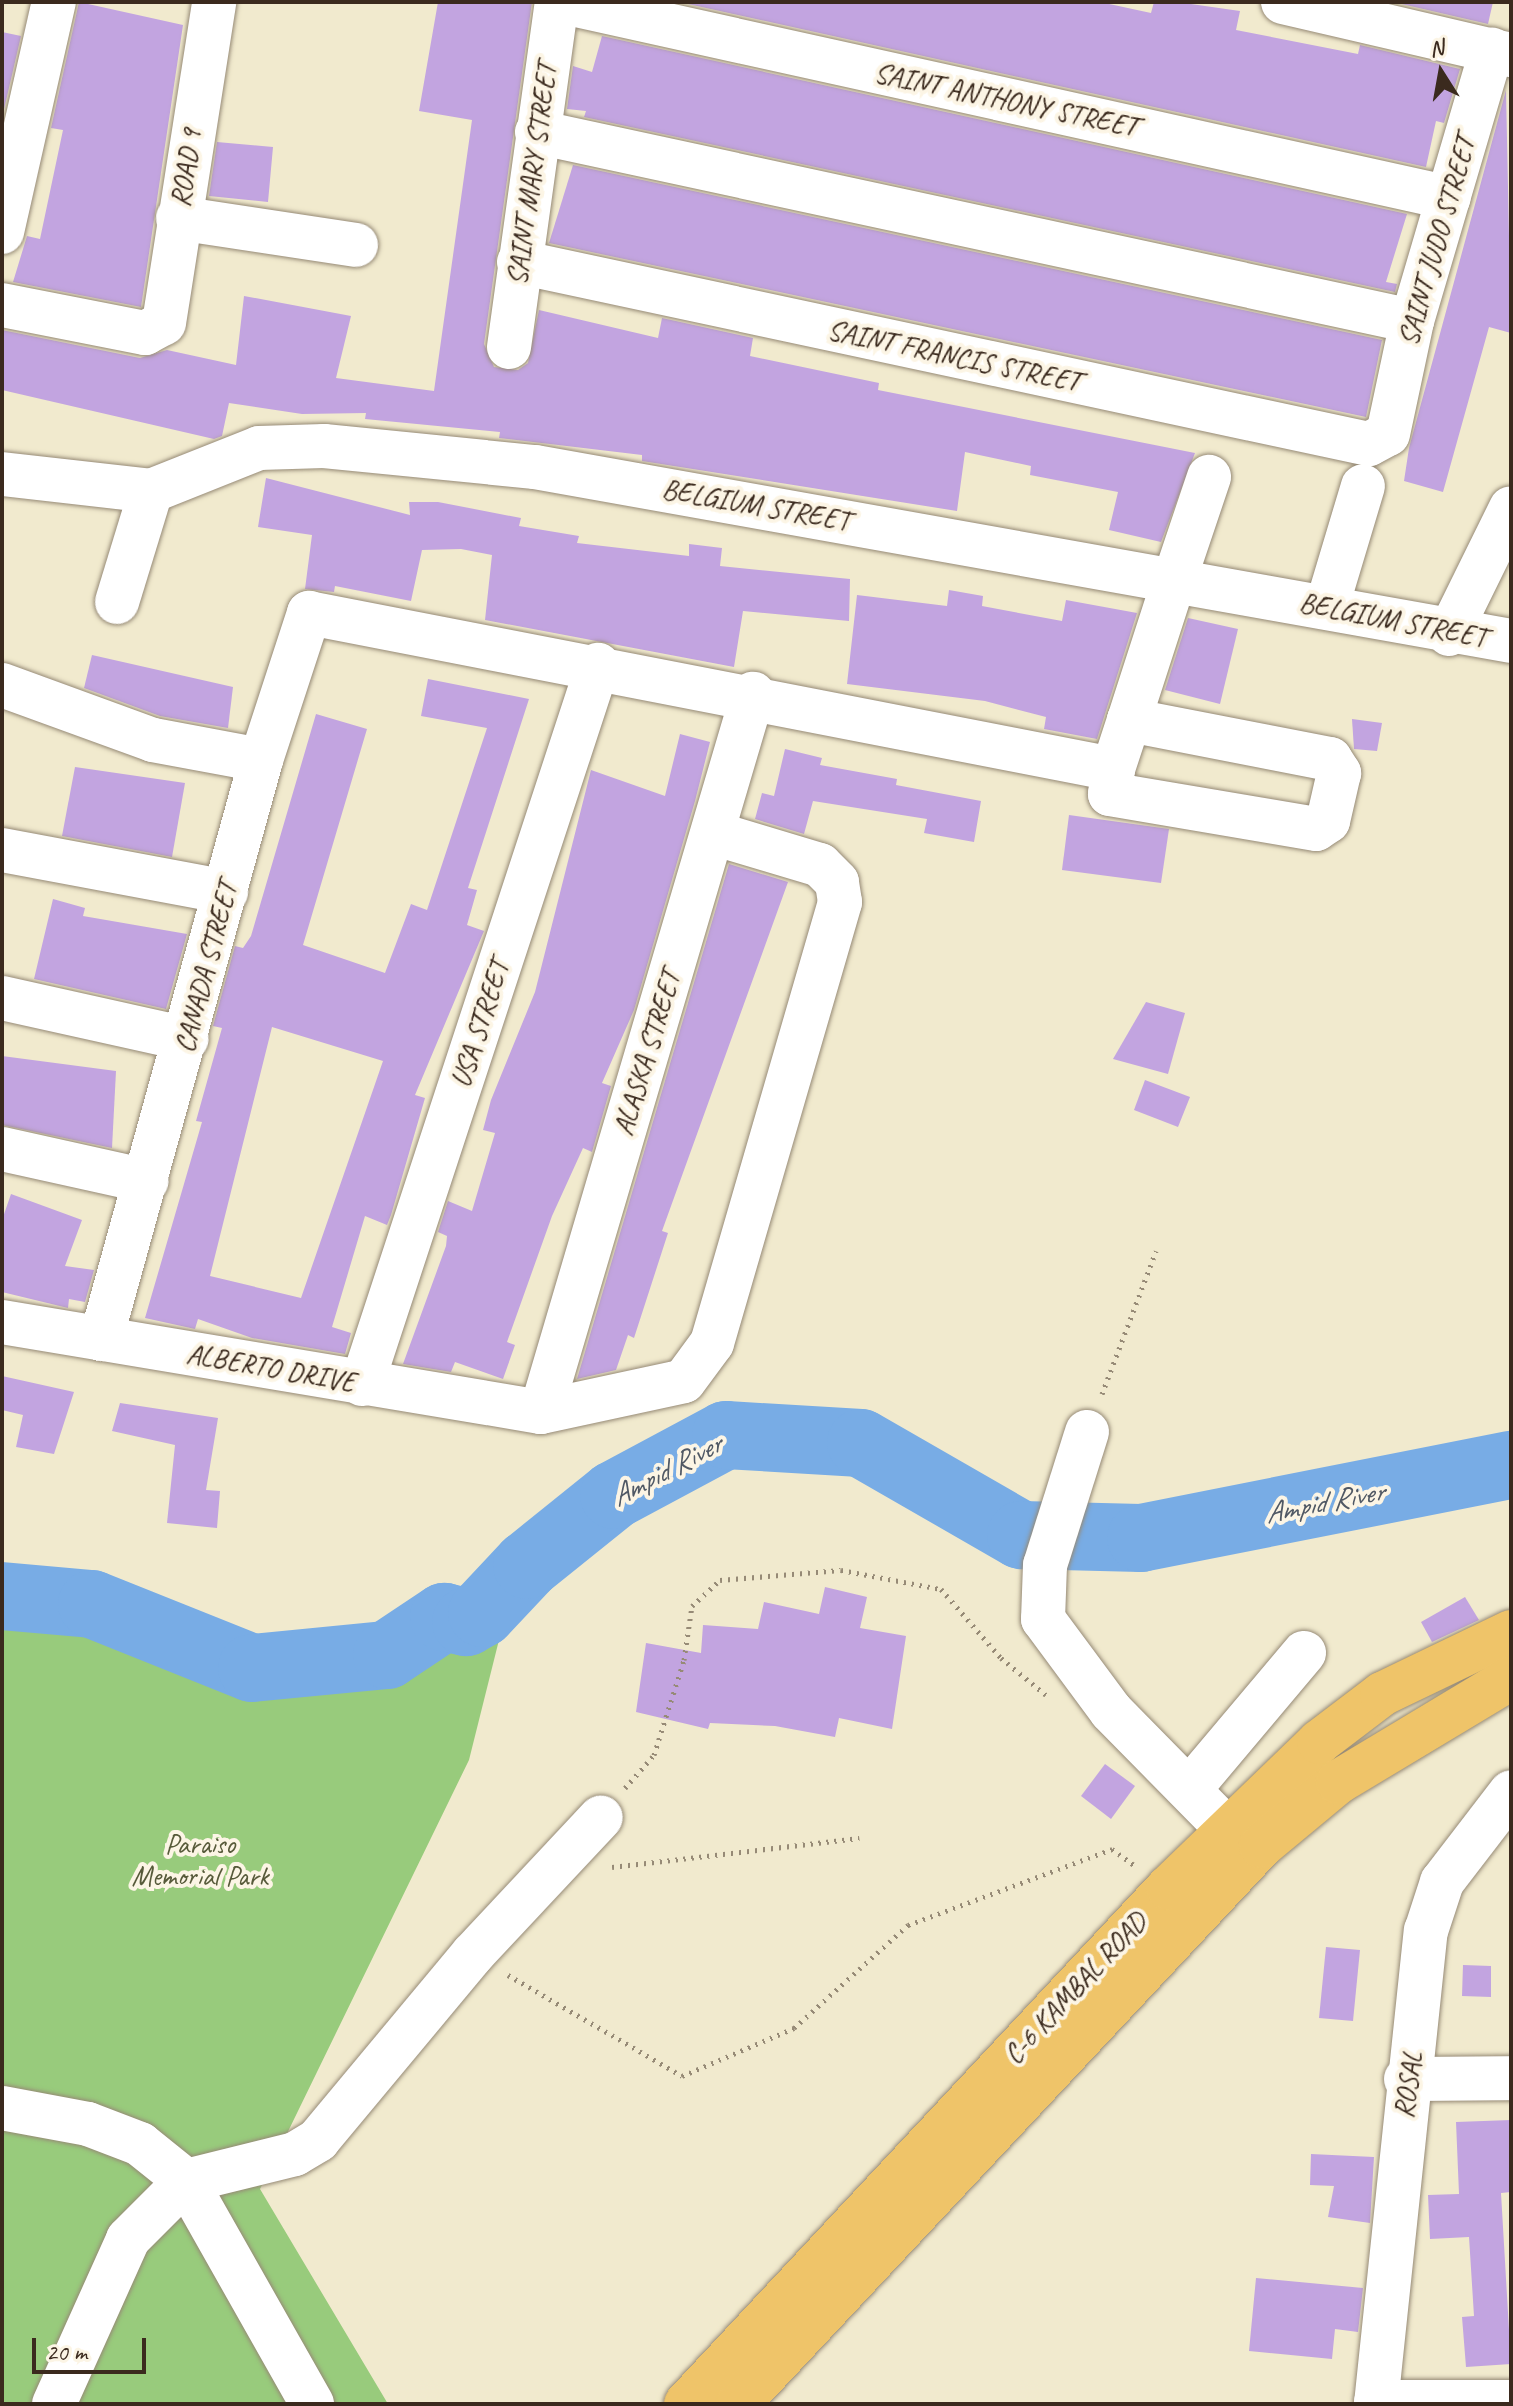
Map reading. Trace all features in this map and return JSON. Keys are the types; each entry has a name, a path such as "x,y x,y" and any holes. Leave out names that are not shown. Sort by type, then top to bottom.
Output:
{"main road":[{"name":"C-6 KAMBAL ROAD","path":"686,2404 1168,1888 1227,1829 1382,1694 1511,1632"},
{"name":"C-6 KAMBAL ROAD","path":"738,2404 1261,1846 1338,1782 1511,1678"}],"street":[{"path":"2,232 54,2"},
{"name":"ROAD 9","path":"2,305 155,331 164,323 214,2"},
{"name":"SAINT MARY STREET","path":"509,347 537,132 560,2"},
{"name":"SAINT ANTHONY STREET","path":"560,2 1449,198"},
{"path":"1283,2 1502,52"},
{"name":"SAINT JUDO STREET","path":"1388,434 1412,321 1449,198 1502,52"},
{"path":"537,132 1412,321"},
{"path":"178,218 356,245"},
{"name":"SAINT FRANCIS STREET","path":"519,262 1349,442 1369,444 1388,434"},
{"name":"BELGIUM STREET","path":"2,474 151,491 259,448 324,446 535,467 1327,606 1449,634 1511,641"},
{"path":"1129,720 1330,759 1339,773 1328,821 1316,829 1115,796 1109,790 1113,769 1174,581 1209,477"},
{"path":"1327,606 1363,486"},
{"path":"117,602 151,491"},
{"path":"1449,634 1511,508"},
{"name":"CANADA STREET","path":"101,1339 187,1039 261,760 300,628 309,613 326,613 598,665"},
{"path":"598,665 1113,769"},
{"name":"USA STREET","path":"362,1384 598,665"},
{"path":"2,685 153,740 261,760"},
{"name":"ALASKA STREET","path":"541,1412 753,694"},
{"path":"541,1412 684,1381 712,1343 840,902 837,882 820,865 713,833"},
{"path":"2,850 226,892"},
{"path":"2,998 187,1039"},
{"path":"2,1149 146,1181"},
{"name":"ALBERTO DRIVE","path":"2,1322 541,1412"},
{"path":"1086,1439 1045,1565 1040,1605 1051,1634 1111,1711 1192,1786 1227,1829"},
{"path":"1192,1786 1304,1653"},
{"name":"ROSAL","path":"1376,2403 1406,2079 1426,1931 1442,1882 1511,1792"},
{"path":"54,2404 96,2297 128,2239 186,2181 295,2154 318,2140 473,1954 556,1873 601,1817"},
{"path":"1406,2079 1511,2078"},
{"path":"2,2108 88,2124 140,2144 186,2181 312,2404"},
{"path":"1376,2403 1511,2402"}],"path":[{"path":"1086,1439 1156,1251"},
{"path":"601,1817 654,1755 684,1660 692,1606 720,1580 841,1570 941,1589 1001,1658 1058,1706"},
{"path":"556,1873 859,1838"},
{"path":"473,1954 682,2076 794,2028 908,1925 1112,1849 1168,1888"}],"green space":[{"name":"Paraiso Memorial Park","path":"2,1596 92,1604 252,1668 387,1655 444,1617 500,1636 469,1760 260,2189 388,2404 2,2404"}],"building":[{"path":"79,2 183,25 141,307 13,282 27,236 40,239 63,130 51,128"},
{"path":"438,2 532,2 484,344 494,367 518,370 528,363 539,310 658,338 662,318 753,338 750,356 879,383 878,390 1195,453 1161,542 1109,530 1118,492 1030,475 1031,466 965,452 957,511 642,461 642,455 499,438 500,432 365,419 366,413 302,414 229,403 222,436 214,439 2,390 2,330 140,358 167,350 236,365 244,296 351,316 336,378 434,391 472,120 419,111"},
{"path":"679,2 1100,2 1151,13 1154,2 1177,2 1240,11 1236,30 1358,54 1360,45 1460,69 1444,123 1436,121 1426,167"},
{"path":"1393,2 1493,2 1488,24"},
{"path":"2,32 21,36 2,118"},
{"path":"602,36 1407,214 1386,282 1397,284 1395,292 584,117 586,111 567,109 573,66 592,72"},
{"path":"1506,90 1511,333 1489,327 1443,492 1404,481 1409,448"},
{"path":"217,142 273,147 268,202 209,196"},
{"path":"573,165 1382,340 1366,417 549,243"},
{"path":"266,478 410,515 409,502 438,502 521,518 519,526 579,536 577,543 689,556 689,544 722,548 720,566 850,579 849,621 743,611 734,667 485,620 492,555 461,549 422,550 411,601 335,586 334,592 305,589 312,535 258,527"},
{"path":"949,590 983,596 982,606 1062,621 1066,600 1137,613 1097,739 1044,729 1046,717 985,701 847,684 857,595 947,606"},
{"path":"1188,618 1238,629 1220,704 1165,690"},
{"path":"92,655 233,687 228,728 160,716 84,688"},
{"path":"428,679 529,699 468,888 477,890 467,925 484,931 415,1095 425,1098 391,1215 387,1225 365,1216 332,1327 351,1333 345,1354 252,1338 198,1319 195,1329 145,1318 202,1122 196,1121 222,1028 213,1026 235,946 243,948 251,936 316,714 367,729 303,945 385,973 411,904 427,910 487,728 421,716","holes":["272,1027 383,1061 301,1298 210,1276"]},
{"path":"1352,719 1382,723 1377,751 1354,749"},
{"path":"680,734 710,742 695,801 634,1010 602,1083 611,1086 592,1152 583,1148 552,1216 507,1342 515,1345 503,1379 455,1362 451,1372 403,1364 446,1246 447,1236 438,1232 448,1201 472,1211 495,1133 483,1130 491,1100 535,992 591,770 665,796"},
{"path":"785,749 822,758 820,765 897,779 896,785 981,801 974,842 924,833 927,819 813,801 804,834 755,819 762,793 774,796"},
{"path":"75,767 185,783 172,857 62,836"},
{"path":"1069,815 1169,829 1161,883 1062,870"},
{"path":"729,864 788,882 662,1231 668,1233 634,1338 628,1335 616,1370 577,1379"},
{"path":"53,899 85,908 83,916 187,934 166,1009 34,979"},
{"path":"1146,1002 1185,1013 1168,1074 1113,1059"},
{"path":"2,1056 116,1071 112,1148 2,1125"},
{"path":"1145,1080 1190,1097 1178,1127 1134,1110"},
{"path":"11,1194 82,1220 65,1266 94,1270 85,1302 69,1299 68,1308 2,1292 2,1220"},
{"path":"2,1376 74,1392 54,1454 16,1447 23,1415 2,1410"},
{"path":"120,1403 218,1418 206,1490 220,1491 217,1528 167,1523 175,1445 112,1431"},
{"path":"825,1587 867,1597 860,1628 906,1636 892,1729 839,1718 835,1737 775,1726 710,1723 708,1729 636,1712 646,1643 701,1653 703,1625 758,1629 764,1602 819,1614"},
{"path":"1465,1597 1479,1620 1432,1642 1421,1622"},
{"path":"1105,1764 1135,1786 1111,1819 1081,1796"},
{"path":"1326,1947 1360,1950 1353,2021 1319,2018"},
{"path":"1463,1965 1491,1966 1491,1997 1462,1996"},
{"path":"1511,2120 1511,2192 1501,2193 1511,2364 1466,2367 1462,2317 1474,2316 1469,2237 1430,2239 1428,2195 1459,2194 1456,2122"},
{"path":"1311,2154 1374,2157 1370,2223 1328,2217 1334,2186 1310,2185"},
{"path":"1256,2278 1363,2288 1358,2332 1335,2329 1332,2359 1249,2351"}],"waterway":[{"name":"Ampid River","path":"2,1596 92,1604 252,1668 387,1655 444,1617 466,1622 482,1613 527,1565 614,1495 726,1435 861,1443 1021,1535 1141,1538 1511,1465"}]}
